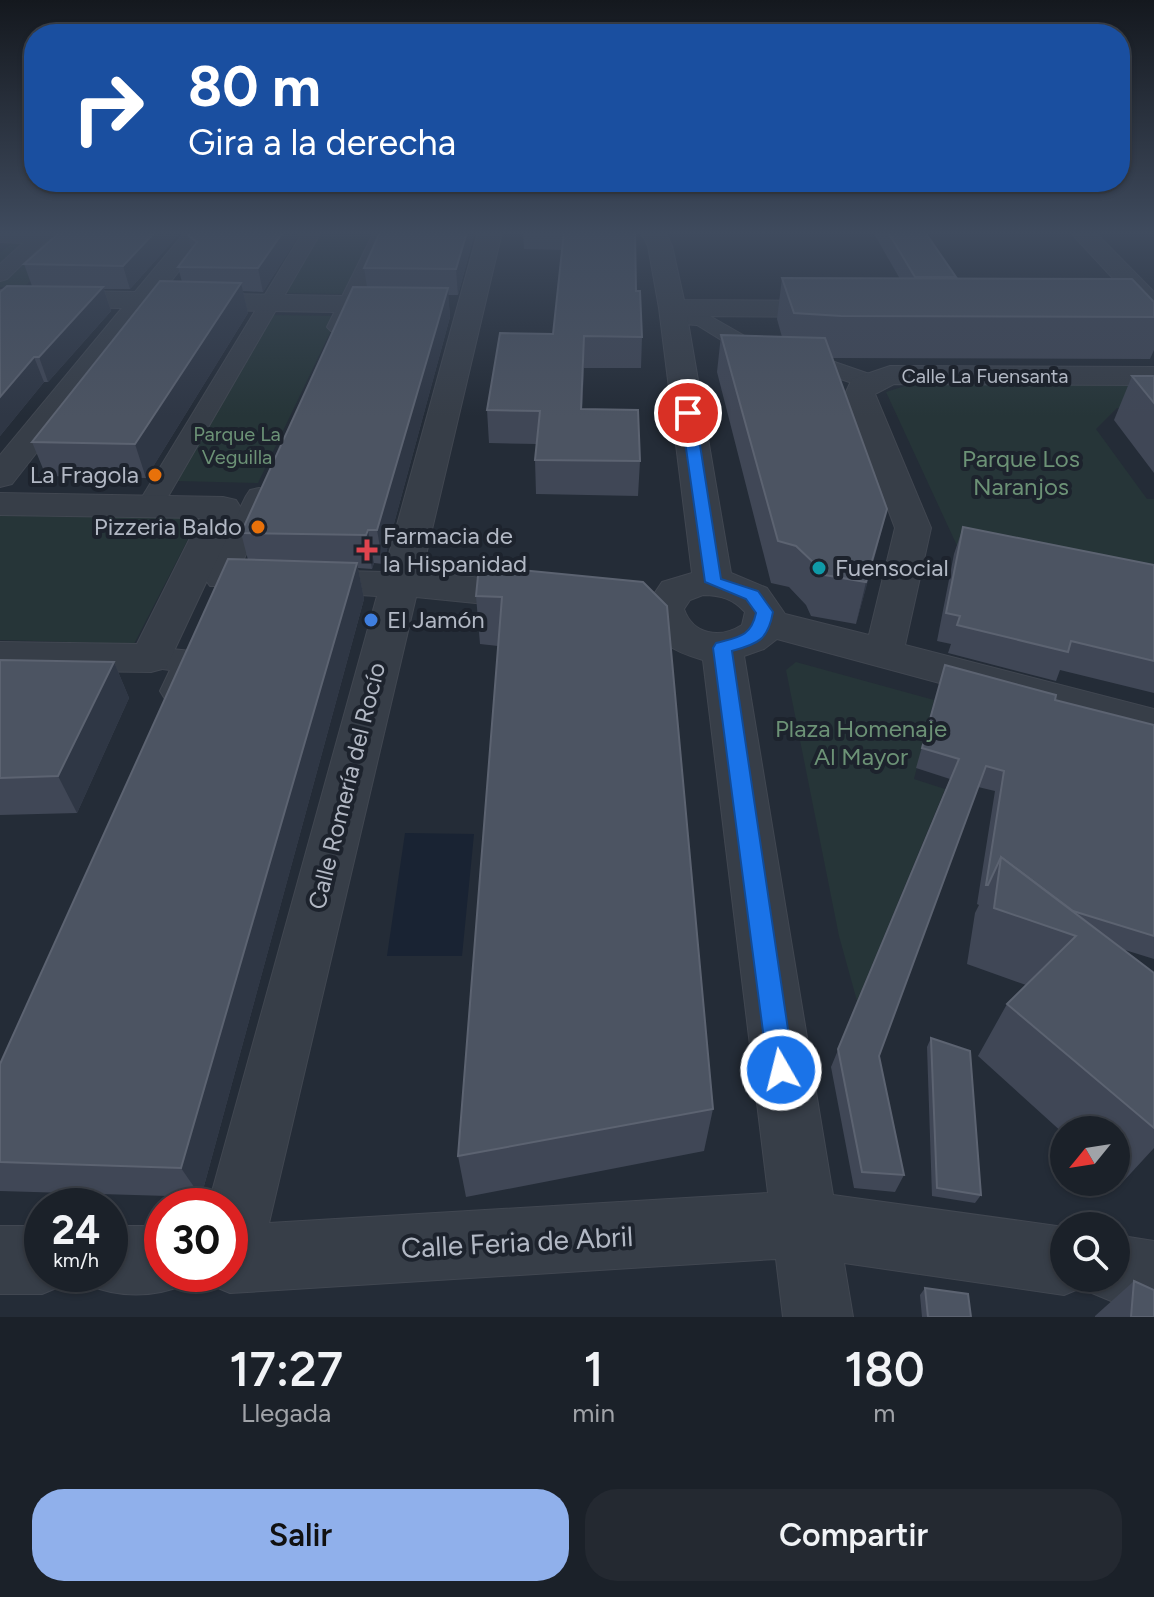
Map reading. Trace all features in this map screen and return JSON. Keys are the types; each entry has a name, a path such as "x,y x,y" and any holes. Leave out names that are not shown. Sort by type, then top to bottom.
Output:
{"street":[{"path":"0,477 146,293"},
{"path":"149,507 274,293"},
{"path":"330,344 354,293"},
{"name":"Calle Romería del Rocío","path":"245,1188 399,584 447,306 454,293"},
{"path":"669,293 713,582"},
{"path":"1140,293 1154,308"},
{"path":"0,298 447,306"},
{"path":"1123,309 1154,308"},
{"path":"673,314 860,309"},
{"path":"673,314 701,319 778,365 823,365 870,382"},
{"name":"Calle La Fuensanta","path":"879,654 889,635 913,528 860,394 863,385 890,375 1154,376"},
{"path":"151,658 270,472"},
{"path":"0,504 223,508 204,579"},
{"path":"204,579 399,584 577,600"},
{"path":"664,609 676,591 713,582 752,595 765,612 744,635 803,1224 818,1317"},
{"path":"625,605 664,609"},
{"path":"664,609 670,627 679,635 706,647 744,635 879,654 1154,725"},
{"path":"0,656 191,660 166,718"},
{"name":"Calle Feria de Abril","path":"248,1258 803,1224 1050,1259"},
{"path":"0,1260 24,1260"},
{"path":"1130,1271 1154,1275"}],"green space":[{"name":"Parque La Veguilla","path":"268,315 338,316 258,483 176,481"},
{"name":"Parque Los Naranjos","path":"1154,384 1154,408 1117,408 1096,429 1147,499 1154,499 1154,592 959,550 886,392 908,385"},
{"path":"0,511 200,516 134,644 0,640"},
{"name":"Plaza Homenaje Al Mayor","path":"796,662 934,700 914,779 945,789 857,1001 839,936 786,670"}],"water":[{"path":"405,833 474,834 462,956 387,956"}],"building":[{"path":"0,293 97,293 39,357 34,357 0,397"},
{"path":"150,293 234,293 135,444 32,442"},
{"path":"350,293 446,293 377,530 368,530 366,535 241,533"},
{"path":"557,293 640,293 642,337 584,336 581,409 638,410 640,461 535,460 540,411 487,410 500,333 553,334"},
{"path":"787,293 1146,293 1154,302 1154,317 841,316 794,313"},
{"path":"721,335 825,338 887,509 866,582 819,574 814,563 796,546 778,541"},
{"path":"1132,376 1154,376 1154,403"},
{"path":"963,527 1154,565 1154,661 1071,641 1068,652 957,625 960,616 946,613"},
{"path":"228,559 357,563 181,1168 0,1162 0,1064"},
{"path":"479,566 643,582 667,606 713,1109 458,1156 502,597 476,596"},
{"path":"0,660 114,662 58,776 0,778"},
{"path":"945,665 1056,695 1055,700 1154,725 1154,936 1073,911 1001,857 986,885 1004,771 986,766 879,1056 904,1175 862,1172 838,1049 959,759 922,748"},
{"path":"1001,857 1154,973 1154,1128 1007,1004 1076,936 994,908"},
{"path":"931,1038 970,1051 981,1195 937,1188"},
{"path":"1134,1281 1154,1290 1154,1317 1131,1317"},
{"path":"925,1288 968,1294 971,1317 928,1317"}],"place":[{"name":"La Fragola","path":"155,475"},
{"name":"Pizzeria Baldo","path":"258,527"},
{"name":"Farmacia de la Hispanidad","path":"367,550"},
{"name":"Fuensocial","path":"819,568"},
{"name":"El Jamón","path":"371,620"}],"route":[{"path":"688,413 713,582 740,588 752,595 765,612 761,632 751,640 722,648 781,1070"}]}
